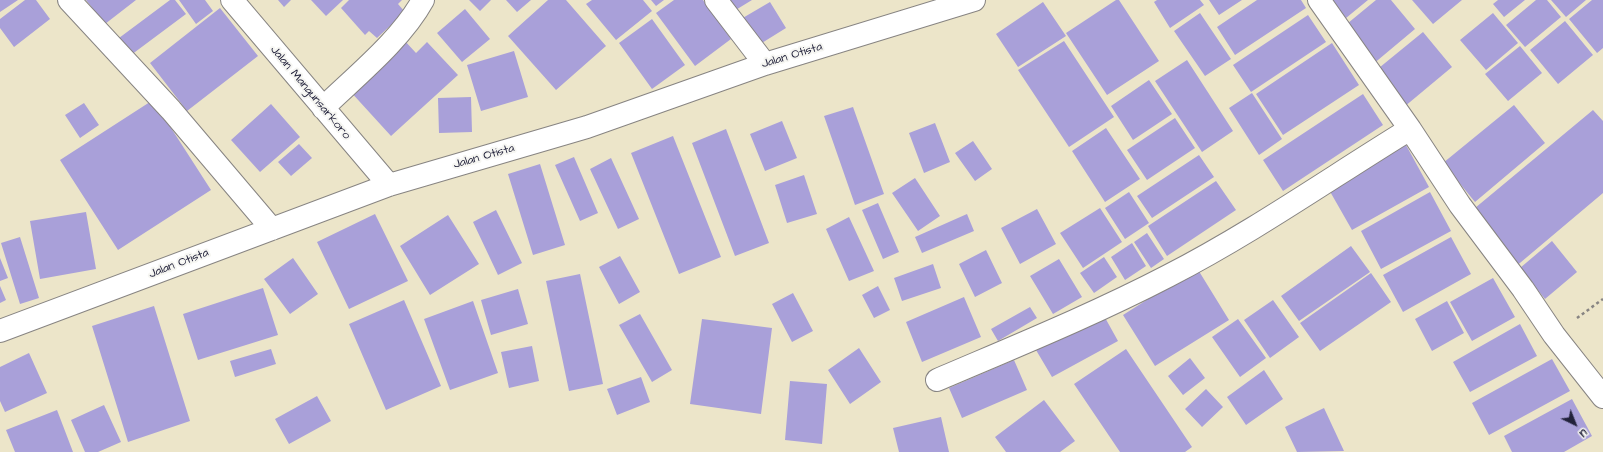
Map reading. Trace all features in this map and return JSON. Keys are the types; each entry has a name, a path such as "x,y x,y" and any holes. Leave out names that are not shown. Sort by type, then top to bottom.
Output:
{"street":[{"path":"69,0 165,104 272,229"},
{"name":"Jalan Mangunsarkoro","path":"232,0 388,185"},
{"path":"323,108 409,21 423,0"},
{"path":"716,0 765,64"},
{"name":"Jalan Otista","path":"0,331 388,185 588,127 765,64 974,0"},
{"path":"1319,0 1410,129 1460,205 1523,289 1554,335 1603,396"},
{"path":"937,380 1116,302 1169,275 1235,238 1410,129"}],"path":[{"path":"1554,335 1603,299"}],"building":[{"path":"0,0 18,0 0,12"},
{"path":"25,0 36,0 50,19 14,47 0,28 0,19"},
{"path":"86,0 136,0 105,24"},
{"path":"170,0 175,0 186,14 131,55 119,38"},
{"path":"179,0 205,0 213,11 196,24"},
{"path":"278,0 291,0 284,7"},
{"path":"311,0 343,0 326,16"},
{"path":"349,0 402,0 398,4 405,12 377,38 369,31 365,35 341,8"},
{"path":"469,0 491,0 480,11"},
{"path":"506,0 531,0 517,12"},
{"path":"548,0 566,0 606,46 556,90 508,36"},
{"path":"592,0 643,0 652,11 616,40 586,4"},
{"path":"651,0 664,0 656,6"},
{"path":"674,0 703,0 731,39 695,66 656,13"},
{"path":"727,0 752,0 734,11"},
{"path":"1116,0 1119,0 1159,61 1107,95 1066,33"},
{"path":"1157,0 1200,0 1204,5 1170,28 1154,2"},
{"path":"1209,0 1242,0 1219,15"},
{"path":"1257,0 1301,0 1306,8 1235,55 1217,27"},
{"path":"1331,0 1368,0 1346,18"},
{"path":"1376,0 1391,0 1415,29 1372,65 1342,28"},
{"path":"1412,0 1462,0 1433,24"},
{"path":"1498,0 1525,0 1504,17 1493,4"},
{"path":"1536,0 1547,0 1561,17 1525,47 1506,25"},
{"path":"1551,0 1586,0 1566,17"},
{"path":"1592,0 1603,0 1603,48 1597,53 1569,19"},
{"path":"770,2 786,28 757,46 741,19"},
{"path":"1043,2 1066,36 1018,67 996,34"},
{"path":"220,8 258,56 187,111 150,63"},
{"path":"465,9 490,39 462,62 437,33"},
{"path":"1200,13 1231,59 1205,76 1174,31"},
{"path":"1493,13 1518,43 1486,70 1460,40"},
{"path":"1308,15 1326,42 1251,92 1233,65"},
{"path":"652,19 685,65 652,89 619,43"},
{"path":"1565,21 1593,55 1558,84 1530,50"},
{"path":"1423,32 1452,67 1404,107 1374,72"},
{"path":"404,40 416,53 427,42 458,75 391,136 349,90"},
{"path":"1064,41 1114,117 1069,147 1018,70"},
{"path":"1332,43 1359,85 1283,135 1256,94"},
{"path":"1520,46 1542,73 1508,101 1485,74"},
{"path":"514,51 528,97 481,111 467,65"},
{"path":"1187,60 1233,131 1202,152 1155,81"},
{"path":"1149,80 1172,114 1133,140 1111,106"},
{"path":"1252,93 1282,139 1259,155 1229,108"},
{"path":"1363,94 1383,125 1283,191 1263,160"},
{"path":"471,97 472,132 439,133 438,98"},
{"path":"153,100 211,190 118,250 60,160"},
{"path":"84,103 99,125 80,138 65,115"},
{"path":"271,104 300,137 260,172 231,140"},
{"path":"1514,105 1545,143 1475,202 1443,163"},
{"path":"853,107 884,194 855,205 824,116"},
{"path":"1593,110 1603,121 1603,193 1514,268 1469,213"},
{"path":"1175,118 1195,148 1147,180 1127,150"},
{"path":"782,121 797,158 765,171 750,134"},
{"path":"935,123 950,162 924,173 909,133"},
{"path":"1106,128 1140,179 1105,202 1072,151"},
{"path":"726,129 769,243 735,256 692,143"},
{"path":"673,136 721,257 679,274 631,153"},
{"path":"973,141 992,169 975,181 955,153"},
{"path":"299,144 312,158 291,176 278,162"},
{"path":"1406,145 1429,187 1352,230 1328,188"},
{"path":"1199,155 1214,177 1152,218 1137,196"},
{"path":"574,157 598,213 580,221 555,165"},
{"path":"611,158 639,219 618,229 590,169"},
{"path":"540,164 565,245 533,255 508,174"},
{"path":"804,175 817,214 787,223 775,185"},
{"path":"915,178 940,216 918,231 892,193"},
{"path":"1216,181 1236,210 1167,256 1148,226"},
{"path":"1129,192 1149,223 1125,239 1105,208"},
{"path":"1430,192 1451,231 1381,269 1361,231"},
{"path":"878,203 899,252 883,259 862,210"},
{"path":"1100,208 1122,242 1083,268 1060,233"},
{"path":"1037,209 1056,244 1020,264 1001,228"},
{"path":"496,210 522,263 498,275 473,222"},
{"path":"86,212 96,269 40,279 30,221"},
{"path":"375,214 408,281 349,309 317,242"},
{"path":"967,214 974,231 922,253 915,237"},
{"path":"448,215 479,264 430,295 400,246"},
{"path":"849,217 874,271 849,281 826,229"},
{"path":"1147,233 1164,259 1151,268 1134,242"},
{"path":"20,237 39,298 20,304 1,243"},
{"path":"1451,237 1471,274 1403,312 1383,275"},
{"path":"1552,241 1577,272 1545,299 1520,268"},
{"path":"1132,243 1146,266 1125,280 1111,257"},
{"path":"1351,246 1370,272 1299,321 1281,296"},
{"path":"986,250 1002,283 975,297 959,264"},
{"path":"620,256 640,292 619,304 599,267"},
{"path":"1104,257 1117,277 1094,293 1080,273"},
{"path":"0,258 8,278 0,281"},
{"path":"293,258 318,294 290,314 264,279"},
{"path":"1059,259 1082,297 1053,314 1030,276"},
{"path":"933,264 941,288 902,301 894,278"},
{"path":"1197,268 1229,320 1155,366 1123,315"},
{"path":"1371,273 1391,302 1320,351 1300,323"},
{"path":"580,274 603,384 569,391 546,281"},
{"path":"1493,278 1515,317 1472,341 1450,302"},
{"path":"0,286 6,300 0,303"},
{"path":"878,286 890,310 874,318 862,295"},
{"path":"263,288 278,335 198,360 183,314"},
{"path":"518,289 528,324 491,335 481,300"},
{"path":"793,293 813,331 792,342 772,304"},
{"path":"964,297 981,337 922,362 906,322"},
{"path":"404,300 441,386 386,410 349,324"},
{"path":"1273,300 1299,337 1270,358 1244,320"},
{"path":"473,301 498,373 450,390 424,319"},
{"path":"1447,301 1464,333 1432,351 1415,319"},
{"path":"154,306 190,421 128,442 92,326"},
{"path":"1030,307 1037,318 998,341 991,329"},
{"path":"640,314 672,370 652,382 619,325"},
{"path":"1103,314 1118,341 1052,377 1036,350"},
{"path":"702,319 772,328 761,414 690,404"},
{"path":"1238,319 1266,358 1240,377 1212,337"},
{"path":"1520,324 1537,356 1470,392 1453,362"},
{"path":"532,346 539,381 509,388 501,352"},
{"path":"859,348 881,382 850,404 828,370"},
{"path":"271,349 276,364 235,377 230,361"},
{"path":"1126,349 1192,447 1185,452 1120,452 1074,384"},
{"path":"29,353 47,393 5,412 0,401 0,367"},
{"path":"1190,358 1205,378 1183,395 1168,376"},
{"path":"1552,359 1570,391 1489,435 1472,403"},
{"path":"1014,360 1027,390 962,418 949,388"},
{"path":"1264,370 1283,399 1246,425 1227,397"},
{"path":"641,377 650,402 617,415 607,389"},
{"path":"790,381 827,384 822,444 785,440"},
{"path":"1206,389 1223,407 1202,427 1185,409"},
{"path":"317,396 331,421 289,444 275,419"},
{"path":"1572,399 1592,436 1564,452 1512,452 1504,436"},
{"path":"1044,400 1075,441 1060,452 1006,452 995,437"},
{"path":"104,405 121,442 98,452 85,452 71,420"},
{"path":"1324,408 1344,451 1297,452 1285,427"},
{"path":"57,410 73,452 15,452 6,430"},
{"path":"941,417 949,452 899,452 893,428"}]}
